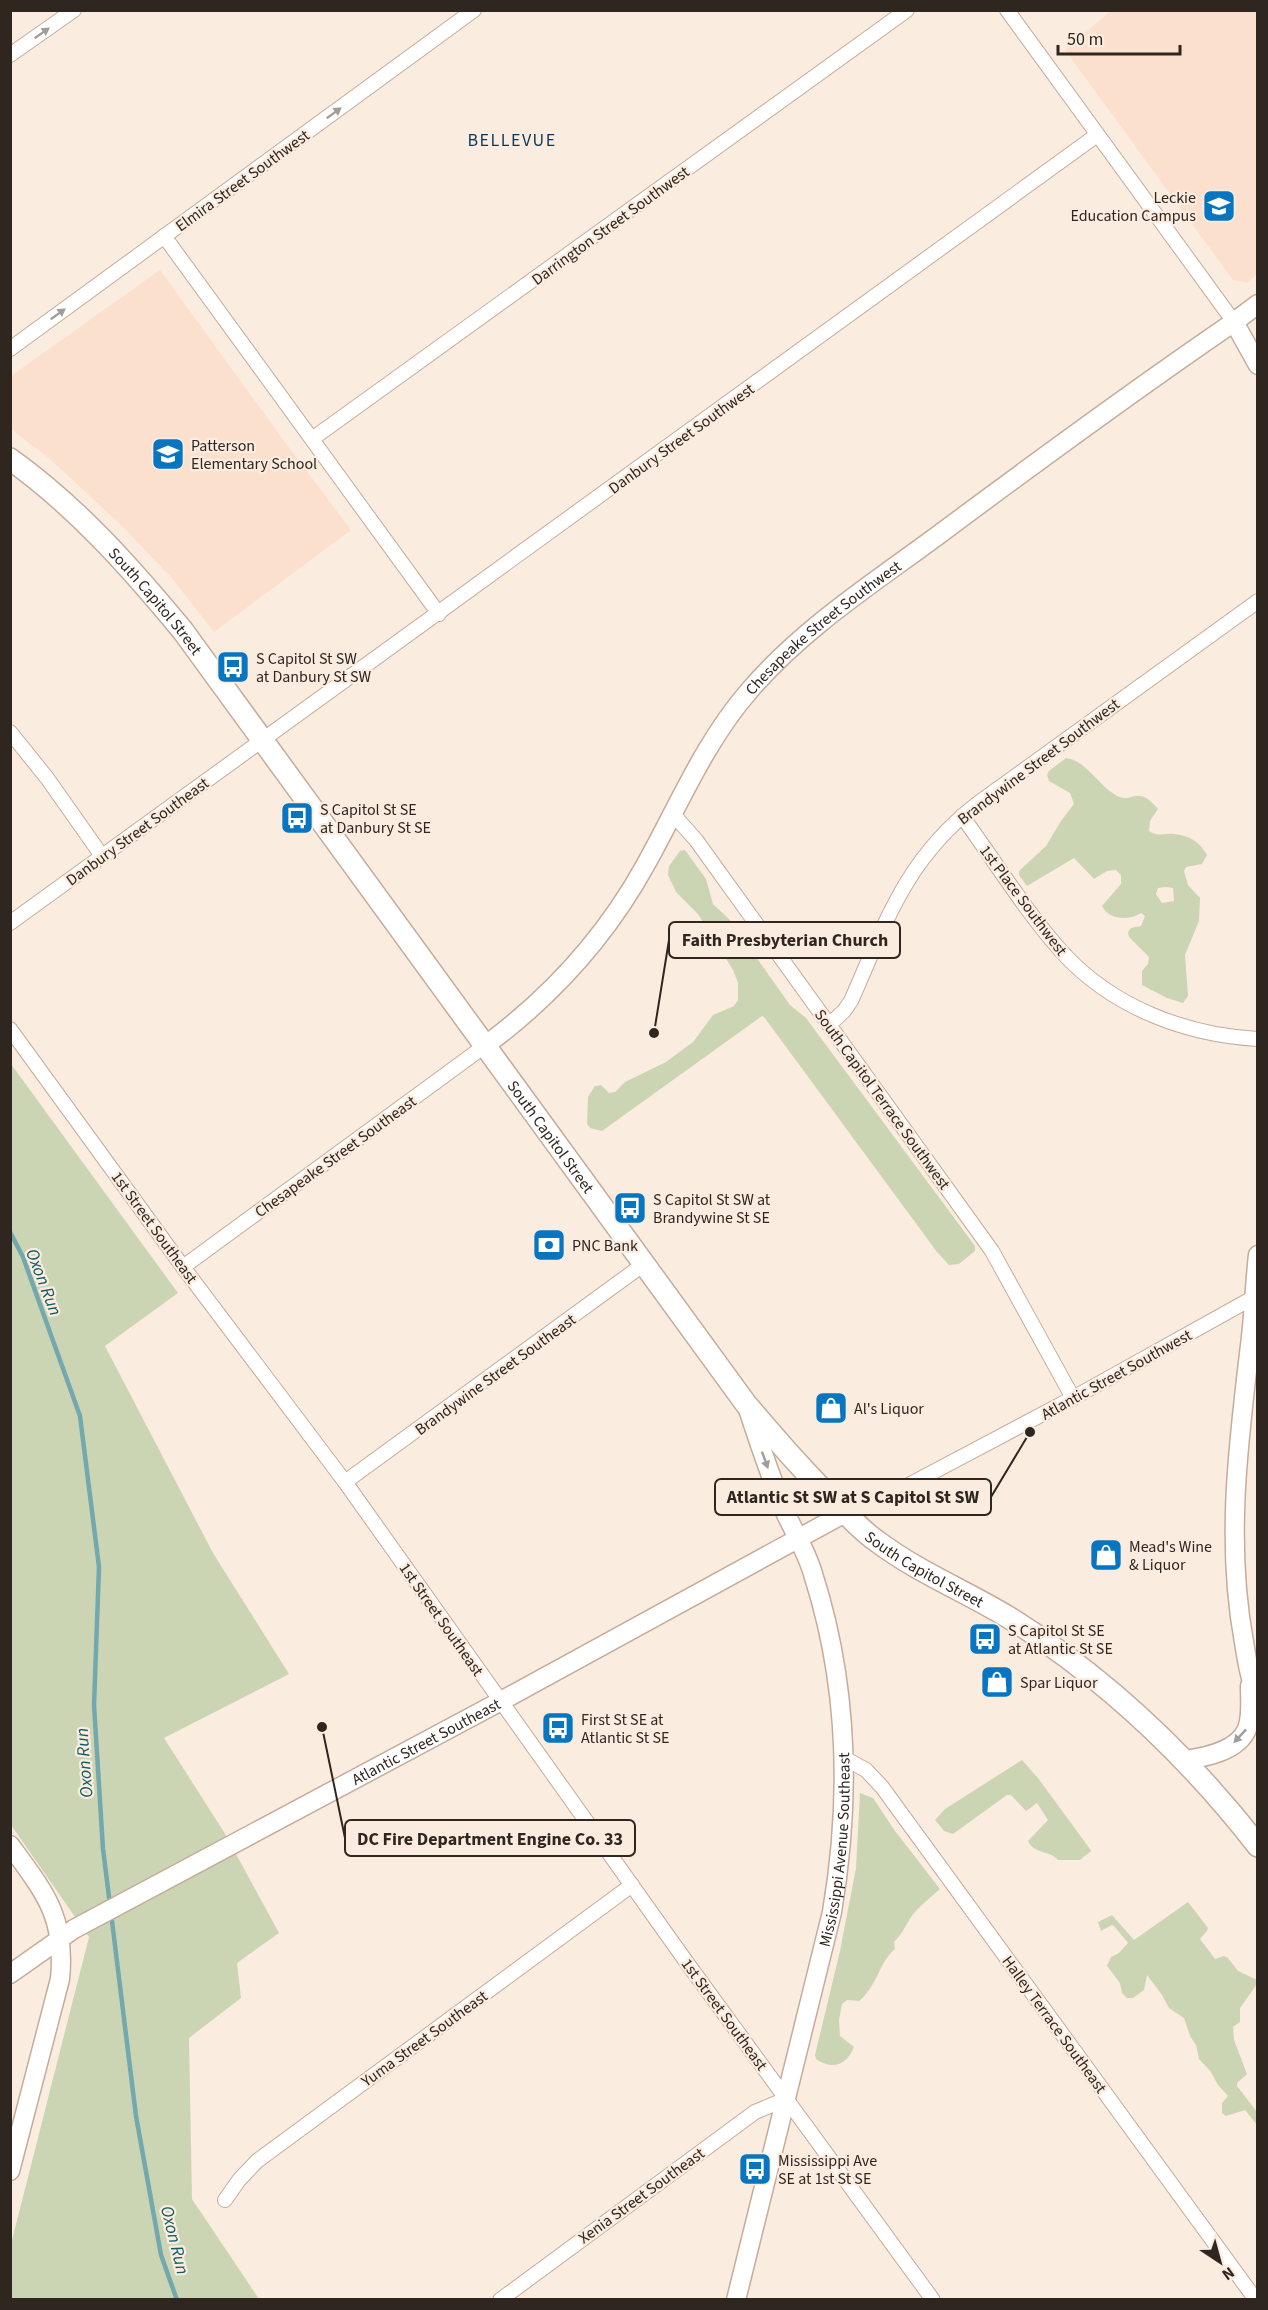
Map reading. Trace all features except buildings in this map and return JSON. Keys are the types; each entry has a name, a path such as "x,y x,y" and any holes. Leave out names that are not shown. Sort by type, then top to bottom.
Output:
{"main road":[{"name":"South Capitol Street","path":"10,459 61,500 107,543 183,631 746,1404 807,1476 879,1544 1008,1617 1133,1710 1185,1760 1228,1808 1257,1846"}],"street":[{"path":"10,55 74,10"},
{"name":"Elmira Street Southwest","path":"10,349 474,10"},
{"name":"Darrington Street Southwest","path":"312,439 908,10"},
{"path":"1007,10 1234,322 1257,366"},
{"name":"Danbury Street Southwest","path":"264,741 1097,135"},
{"path":"164,236 439,614"},
{"name":"Chesapeake Street Southwest","path":"486,1045 540,1000 573,968 599,936 636,882 695,768 719,729 748,692 793,645 1050,452 1257,304"},
{"name":"Brandywine Street Southwest","path":"830,1024 851,1001 896,898 912,872 927,852 963,816 1257,601"},
{"path":"10,732 48,778 102,856"},
{"name":"Danbury Street Southeast","path":"10,923 264,741"},
{"name":"South Capitol Terrace Southwest","path":"672,813 696,840 992,1251 1073,1398"},
{"name":"1st Place Southwest","path":"963,816 1052,940 1073,963 1102,988 1134,1007 1168,1022 1222,1035 1257,1039"},
{"name":"1st Street Southeast","path":"10,1029 183,1267 345,1482 632,1885 933,2300"},
{"name":"Chesapeake Street Southeast","path":"183,1267 486,1045"},
{"path":"1257,1255 1256,1296 1239,1434 1235,1518 1238,1610 1251,1681 1257,1699"},
{"name":"Brandywine Street Southeast","path":"345,1482 644,1264"},
{"name":"Atlantic Street Southwest","path":"845,1513 886,1497 1073,1398 1256,1296"},
{"name":"Mississippi Avenue Southeast","path":"736,2300 832,1912 843,1827 844,1758 842,1713 832,1651 814,1575 784,1510 746,1404"},
{"name":"Atlantic Street Southeast","path":"10,1974 79,1926 153,1885 501,1701 845,1513"},
{"path":"1185,1760 1206,1757 1242,1737 1249,1722 1251,1681"},
{"name":"Halley Terrace Southeast","path":"844,1758 866,1770 882,1787 1256,2300"},
{"path":"10,1845 50,1903 61,1938 60,1979 10,2171"},
{"name":"Yuma Street Southeast","path":"225,2200 239,2180 257,2161 632,1885"},
{"name":"Xenia Street Southeast","path":"500,2300 755,2112 786,2099"}],"shaded area":[{"name":"Leckie Education Campus","path":"1112,10 1257,11 1258,273 1248,283 1233,280 1065,50"},
{"name":"Patterson Elementary School","path":"160,270 351,530 214,632 171,577 122,526 50,459 11,429 11,376"}],"green space":[{"path":"1066,758 1079,763 1120,797 1144,797 1158,809 1150,821 1149,831 1155,834 1184,836 1194,840 1207,855 1202,864 1186,867 1184,871 1188,885 1200,898 1199,921 1185,955 1188,996 1183,1003 1167,998 1142,985 1142,971 1148,964 1149,957 1129,937 1128,932 1131,928 1141,926 1145,916 1141,913 1136,916 1119,918 1109,914 1102,906 1121,884 1121,875 1116,870 1107,871 1094,879 1074,858 1027,886 1019,875 1019,871 1046,846 1074,804 1070,793 1049,781 1047,775","holes":["1158,888 1173,888 1174,901 1162,903 1156,894"]},
{"path":"685,850 706,879 713,904 729,919 790,1005 806,1018 975,1246 975,1251 959,1264 949,1265 937,1252 762,1016 602,1131 590,1128 587,1124 588,1097 595,1086 601,1085 609,1093 615,1092 625,1082 666,1062 693,1042 713,1015 734,1006 738,1000 738,983 733,970 698,914 676,892 668,875 669,866 680,851"},
{"path":"11,1064 178,1293 105,1346 213,1553 289,1674 164,1738 224,1832 279,1933 237,1963 241,1998 189,2038 192,2199 259,2299 11,2299 11,2244 89,1937 11,1825"},
{"path":"1022,1760 1090,1849 1091,1851 1080,1860 1058,1860 1038,1851 1031,1845 1028,1841 1048,1820 1037,1803 1026,1811 1011,1795 1007,1795 953,1834 944,1831 935,1820 945,1809"},
{"path":"860,1793 873,1798 895,1831 940,1889 911,1917 894,1942 895,1949 885,1961 865,1995 859,2001 847,2000 842,2004 839,2020 840,2036 854,2047 843,2062 833,2065 816,2059 815,2055 840,1951 856,1868"},
{"path":"1188,1902 1208,1928 1200,1939 1215,1959 1224,1956 1228,1958 1238,1971 1257,1980 1257,1984 1240,2008 1240,2022 1233,2027 1234,2040 1247,2074 1237,2083 1237,2086 1257,2112 1257,2125 1245,2110 1226,2116 1222,2113 1222,2103 1228,2096 1199,2059 1196,2045 1190,2036 1184,2018 1169,2008 1147,1975 1144,1990 1133,1998 1127,1998 1122,1993 1120,1983 1107,1966 1111,1957 1119,1953 1128,1943 1114,1926 1101,1931 1098,1922 1112,1915 1134,1940"}],"waterway":[{"name":"Oxon Run","path":"10,1232 23,1257 80,1416 99,1567 94,1705 103,1849 110,1905"},
{"name":"Oxon Run","path":"111,1913 136,2116 161,2255 177,2300"}],"place":[{"name":"Leckie Education Campus","path":"1219,206"},
{"name":"Patterson Elementary School","path":"168,454"},
{"name":"S Capitol St SW at Danbury St SW","path":"233,667"},
{"name":"S Capitol St SE at Danbury St SE","path":"297,818"},
{"name":"Faith Presbyterian Church","path":"654,1033"},
{"name":"S Capitol St SW at Brandywine St SE","path":"630,1208"},
{"name":"PNC Bank","path":"549,1245"},
{"name":"Al's Liquor","path":"831,1408"},
{"name":"Atlantic St SW at S Capitol St SW","path":"1030,1432"},
{"name":"Mead's Wine & Liquor","path":"1106,1555"},
{"name":"S Capitol St SE at Atlantic St SE","path":"985,1639"},
{"name":"Spar Liquor","path":"997,1682"},
{"name":"DC Fire Department Engine Co. 33","path":"322,1727"},
{"name":"First St SE at Atlantic St SE","path":"558,1728"},
{"name":"Mississippi Ave SE at 1st St SE","path":"755,2169"}],"district":[{"name":"BELLEVUE","path":"512,140"}]}
